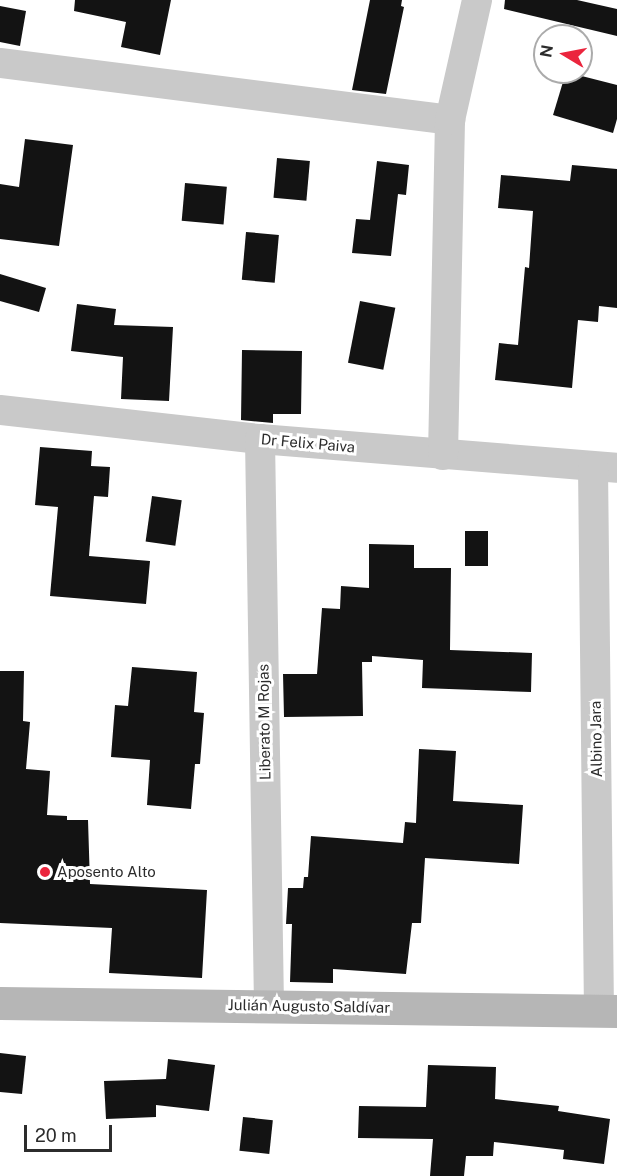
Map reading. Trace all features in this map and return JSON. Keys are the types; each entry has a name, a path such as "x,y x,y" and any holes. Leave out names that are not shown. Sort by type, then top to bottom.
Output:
{"street":[{"path":"443,455 450,120 477,0"},
{"path":"0,63 450,120"},
{"name":"Dr Felix Paiva","path":"0,410 260,439 605,467"},
{"name":"Liberato M Rojas","path":"260,439 269,1005"},
{"name":"Albino Jara","path":"605,467 608,1011"},
{"name":"Julián Augusto Saldívar","path":"0,1003 608,1011"}],"building":[{"path":"75,0 171,0 160,55 121,47 126,22 74,11"},
{"path":"370,0 402,0 401,6 404,7 386,94 352,90"},
{"path":"505,0 577,0 617,9 617,36 593,30 593,24 567,24 504,9"},
{"path":"0,6 26,11 20,46 0,42"},
{"path":"593,79 617,85 617,119 613,133 553,115 562,84 593,84"},
{"path":"25,139 73,145 59,246 0,239 0,184 19,187"},
{"path":"277,158 310,161 306,201 274,198"},
{"path":"377,161 409,165 406,195 398,194 391,256 352,253 356,219 370,220"},
{"path":"572,165 617,169 617,308 599,306 598,322 578,320 572,388 495,380 499,343 518,345 525,267 529,268 533,211 498,208 501,175 570,181"},
{"path":"185,183 227,187 224,225 182,221"},
{"path":"246,232 279,235 275,283 242,280"},
{"path":"0,274 46,288 39,312 0,301"},
{"path":"360,301 395,308 383,370 348,363"},
{"path":"77,304 116,309 114,325 173,327 169,401 121,399 123,357 71,351"},
{"path":"242,350 302,351 301,414 273,414 273,423 241,420"},
{"path":"40,447 92,451 91,466 110,467 108,497 94,496 89,556 150,561 146,604 50,596 58,507 35,505"},
{"path":"152,496 182,500 175,546 146,542"},
{"path":"465,531 488,531 488,566 465,566"},
{"path":"369,544 414,545 414,568 451,568 450,650 532,653 531,692 422,688 423,660 372,656 372,662 362,662 363,716 284,717 283,674 317,674 322,608 340,609 341,586 369,588"},
{"path":"132,667 197,672 194,712 204,713 200,764 195,764 191,809 147,805 150,760 111,757 115,705 128,706"},
{"path":"0,671 24,671 23,721 30,722 26,769 50,771 47,815 67,816 67,820 88,820 90,884 207,890 202,978 109,973 112,928 0,923"},
{"path":"419,749 456,751 453,801 523,805 519,864 425,858 421,923 412,923 406,974 333,969 333,983 290,982 292,924 286,924 288,888 303,888 304,877 308,877 311,836 403,843 405,822 416,823"},
{"path":"0,1053 26,1056 22,1094 0,1092"},
{"path":"168,1059 215,1065 209,1111 156,1105 156,1117 106,1119 104,1081 166,1079"},
{"path":"428,1065 496,1067 495,1099 559,1106 558,1111 610,1119 604,1164 563,1159 564,1150 494,1142 493,1156 466,1156 464,1176 430,1176 433,1139 358,1138 359,1106 426,1107"},
{"path":"243,1117 273,1120 269,1154 239,1151"}],"place":[{"name":"Aposento Alto","path":"45,872"}]}
